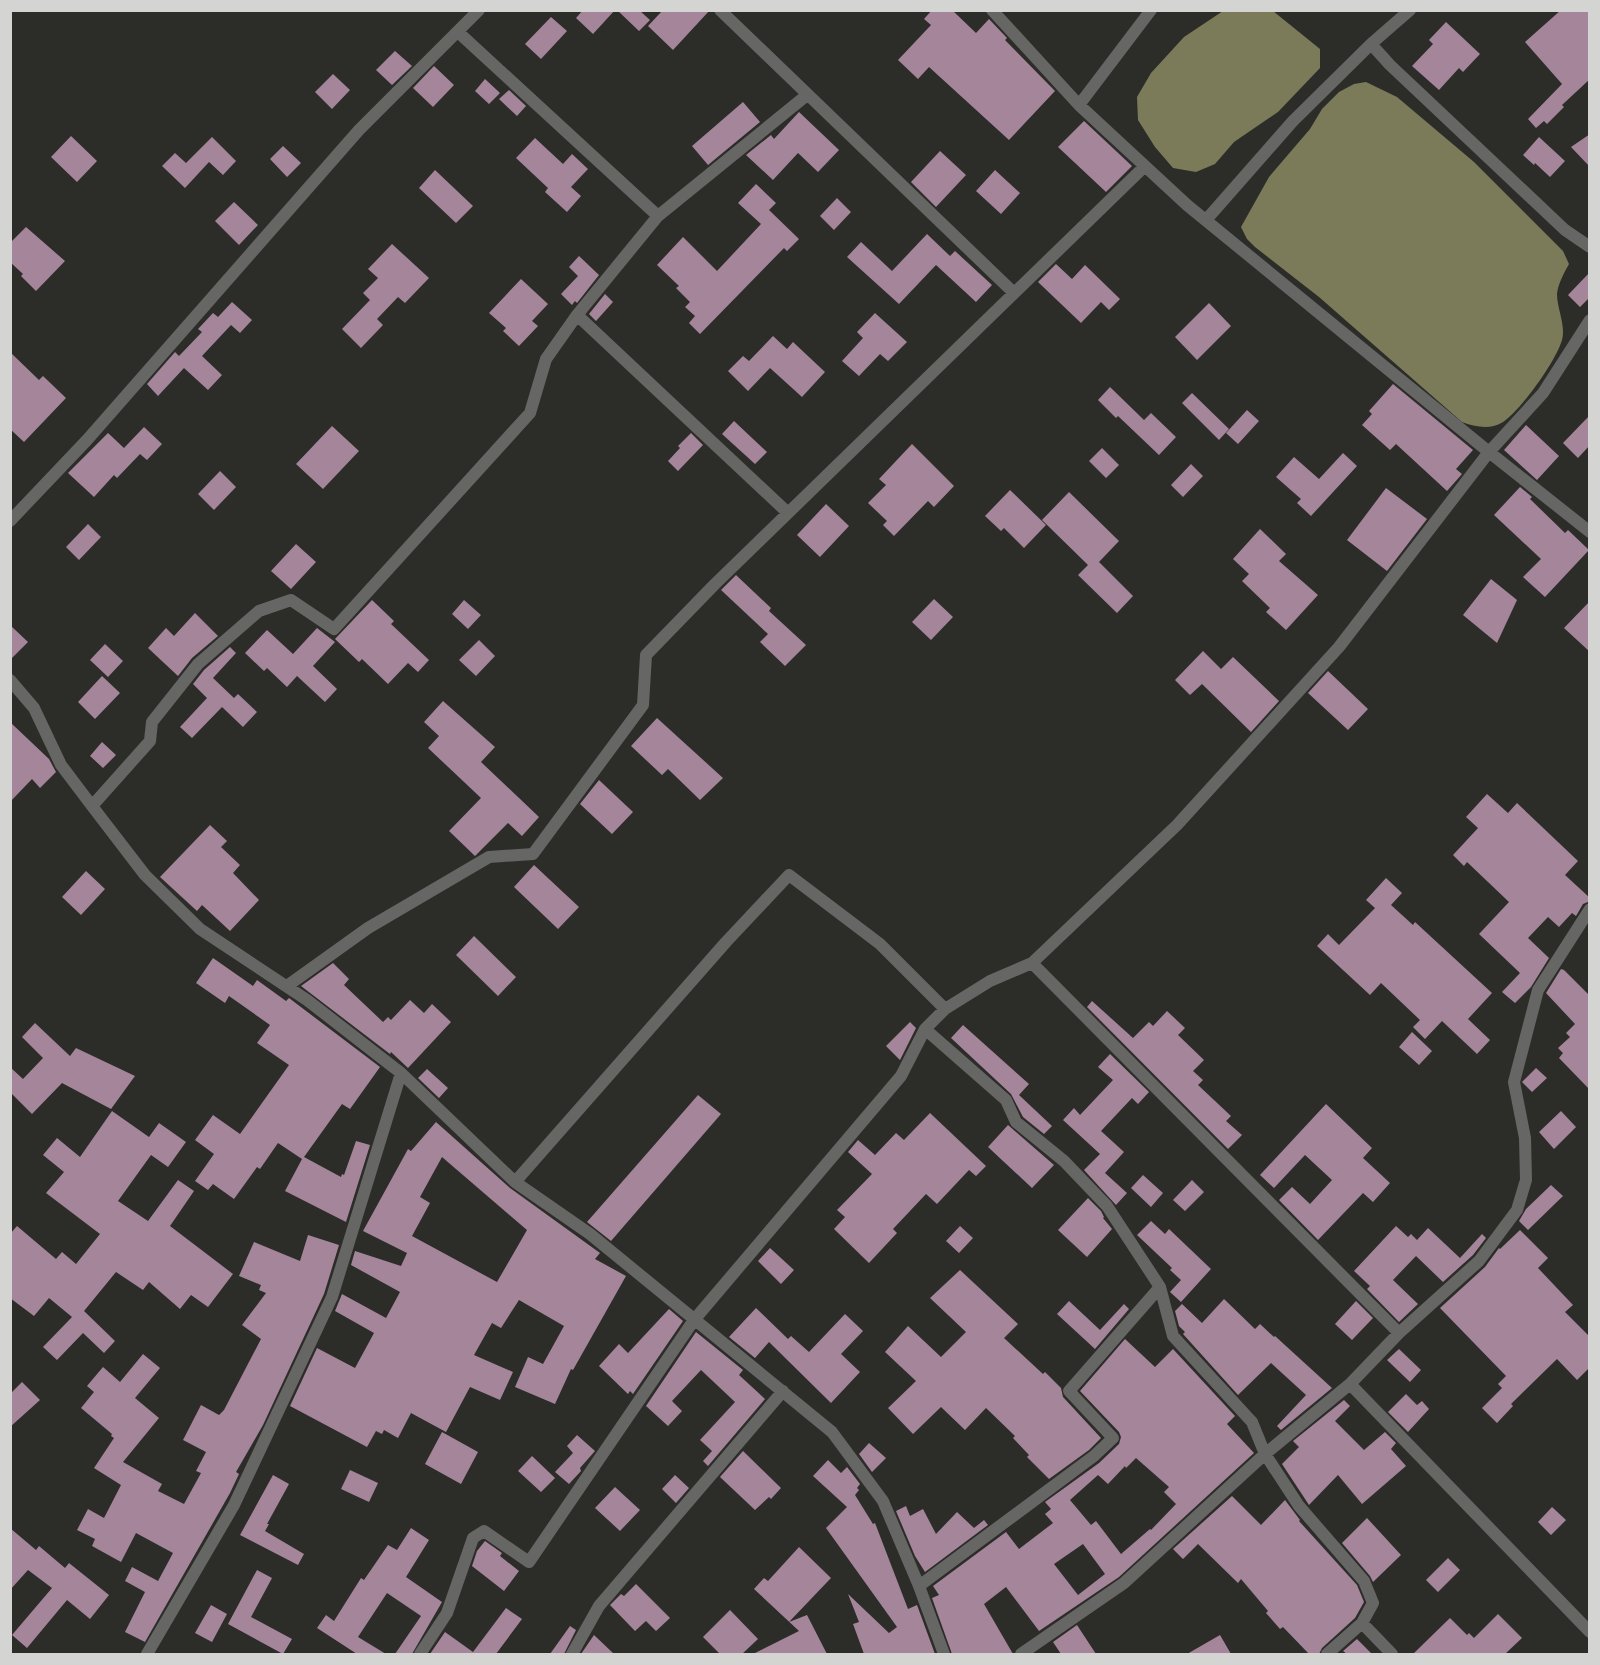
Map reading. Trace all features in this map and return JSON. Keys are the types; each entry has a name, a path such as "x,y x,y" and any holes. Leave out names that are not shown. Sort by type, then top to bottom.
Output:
{"street":[{"path":"10,521 87,440 359,130 479,10"},
{"path":"720,10 1014,293"},
{"path":"992,10 1079,105 1206,220 1489,452 1590,531"},
{"path":"1079,105 1151,10"},
{"path":"1206,220 1293,121 1371,44 1410,10"},
{"path":"458,32 658,216"},
{"path":"1371,44 1390,65 1557,222 1590,247"},
{"path":"92,806 150,741 152,722 198,664 259,611 291,600 334,629 530,413 546,359 577,315 658,216 807,95"},
{"path":"287,986 368,928 489,857 533,854 643,705 646,655 715,584 1145,166"},
{"path":"577,315 788,513"},
{"path":"420,1654 447,1613 473,1538 483,1531 530,1562 694,1320 901,1076 925,1029 945,1009 990,981 1032,963 1178,825 1339,647 1489,452 1543,393 1590,320"},
{"path":"10,680 34,708 61,765 145,876 200,929 287,986 401,1073 515,1182 590,1234 832,1432 883,1501 919,1586 944,1654"},
{"path":"515,1182 726,942 789,875 880,944 945,1009"},
{"path":"1021,1654 1124,1583 1265,1454 1350,1384 1399,1333 1479,1261 1517,1210 1526,1180 1525,1138 1514,1082 1538,990 1590,909"},
{"path":"1032,963 1399,1333"},
{"path":"925,1029 1006,1100 1016,1122 1064,1161 1107,1206 1160,1287 1173,1336 1252,1422 1265,1454 1299,1506 1364,1581 1373,1603 1362,1623 1326,1654"},
{"path":"147,1654 234,1505 332,1296 401,1073"},
{"path":"919,1586 1094,1456 1113,1438 1069,1391 1160,1287"},
{"path":"1350,1384 1590,1632"},
{"path":"572,1654 599,1606 783,1391"},
{"path":"1362,1623 1392,1654"}],"shaded area":[{"path":"1223,11 1273,11 1320,49 1320,68 1278,112 1234,142 1215,164 1196,172 1173,168 1155,147 1138,120 1137,97 1151,73 1184,37"},
{"path":"1366,82 1397,97 1474,162 1563,251 1569,264 1557,294 1563,329 1562,340 1545,372 1528,396 1510,416 1498,425 1483,427 1462,422 1319,297 1255,247 1247,239 1241,227 1269,177 1310,129 1322,109 1339,92 1354,84"}],"building":[{"path":"583,10 615,10 593,34 576,18"},
{"path":"617,10 639,10 650,20 639,31"},
{"path":"663,10 710,10 673,50 648,26"},
{"path":"932,10 952,10 976,33 989,19 1007,38 1005,40 1055,91 1009,140 929,67 918,79 898,60 931,25 924,19"},
{"path":"1561,10 1590,10 1590,79 1562,105 1564,107 1547,124 1544,121 1536,128 1528,119 1562,84 1525,42"},
{"path":"551,17 567,31 541,59 525,44"},
{"path":"1446,22 1480,54 1463,72 1459,68 1439,90 1412,66 1433,44 1429,40"},
{"path":"395,51 412,66 392,85 376,70"},
{"path":"434,66 454,85 433,107 413,88"},
{"path":"333,74 350,90 332,109 315,92"},
{"path":"485,79 500,93 489,104 475,91"},
{"path":"509,90 526,106 517,116 499,99"},
{"path":"743,102 760,122 708,165 692,146"},
{"path":"799,112 839,150 818,172 798,153 773,180 746,155 771,135 774,139"},
{"path":"1084,121 1132,166 1106,192 1058,147"},
{"path":"1590,134 1590,167 1571,147"},
{"path":"71,136 97,161 77,182 51,157"},
{"path":"212,137 236,161 223,175 209,162 185,188 162,166 175,153 186,163"},
{"path":"1539,137 1565,161 1550,177 1523,155"},
{"path":"535,138 563,164 572,154 588,169 571,187 581,196 567,212 545,192 548,188 516,158"},
{"path":"283,146 301,163 287,177 270,159"},
{"path":"940,151 966,175 936,207 911,182"},
{"path":"435,170 473,206 456,223 419,188"},
{"path":"995,170 1020,193 1001,214 976,191"},
{"path":"756,184 776,203 769,210 799,239 787,251 784,248 700,334 689,323 695,316 685,307 690,302 676,288 679,286 657,265 683,237 717,271 761,224 738,203"},
{"path":"837,198 851,212 834,230 820,216"},
{"path":"234,202 258,225 239,245 215,221"},
{"path":"26,227 65,261 36,291 10,262 10,243"},
{"path":"927,234 950,256 955,251 992,285 976,302 936,265 899,304 847,257 861,242 892,271"},
{"path":"392,244 429,278 405,303 398,297 377,319 383,325 361,348 342,329 370,300 363,293 378,278 368,269"},
{"path":"579,256 599,275 577,303 575,301 572,305 561,294 578,276 569,267"},
{"path":"1056,264 1072,279 1085,265 1120,299 1109,310 1101,302 1081,323 1038,282"},
{"path":"1590,272 1590,297 1580,307 1568,295"},
{"path":"521,279 548,304 532,321 538,326 519,346 503,331 506,328 489,313"},
{"path":"605,294 613,302 596,321 589,314"},
{"path":"232,302 252,320 240,333 231,325 202,356 222,375 208,390 184,368 158,396 147,384 175,352 179,356 202,332 198,329 213,313 218,317"},
{"path":"1209,303 1231,326 1197,360 1175,337"},
{"path":"875,313 907,342 888,361 880,354 859,376 842,361 863,338 857,332"},
{"path":"773,336 787,349 793,342 825,372 802,397 770,368 748,391 728,371 743,356 749,361"},
{"path":"10,352 39,380 43,376 66,398 24,442 10,429"},
{"path":"1393,384 1473,450 1456,469 1462,474 1447,491 1396,444 1390,450 1362,425 1372,414 1369,411"},
{"path":"1110,387 1144,420 1151,413 1176,437 1159,455 1098,400"},
{"path":"1192,393 1229,429 1219,440 1182,403"},
{"path":"1247,410 1259,421 1238,444 1226,433"},
{"path":"1590,415 1590,445 1578,458 1563,443"},
{"path":"734,421 767,452 755,464 722,434"},
{"path":"1526,425 1559,456 1537,480 1504,450"},
{"path":"332,426 359,451 323,489 296,464"},
{"path":"144,427 162,444 147,460 140,454 117,478 114,475 94,497 68,473 108,433 124,448"},
{"path":"691,433 703,445 678,471 668,461"},
{"path":"912,444 954,486 934,507 928,501 894,536 883,525 887,521 868,503 886,485 879,479"},
{"path":"1102,448 1119,465 1106,478 1089,461"},
{"path":"1343,453 1357,466 1311,516 1297,503 1301,499 1276,477 1294,457 1319,479"},
{"path":"1191,464 1203,476 1183,497 1171,485"},
{"path":"220,471 236,487 214,510 198,494"},
{"path":"1520,487 1565,533 1568,530 1589,550 1545,597 1523,577 1541,559 1494,515"},
{"path":"1386,488 1427,519 1387,571 1347,540"},
{"path":"1010,490 1046,525 1024,548 1004,528 1001,531 985,516"},
{"path":"1069,492 1119,541 1099,562 1133,596 1117,613 1078,575 1088,565 1042,520"},
{"path":"826,504 849,526 820,557 797,535"},
{"path":"88,524 101,537 79,560 66,547"},
{"path":"1260,529 1286,554 1279,561 1318,595 1286,630 1266,612 1270,608 1242,581 1249,574 1233,559"},
{"path":"296,544 316,562 291,589 271,571"},
{"path":"736,575 771,608 769,611 806,645 785,666 760,642 768,634 721,590"},
{"path":"1491,579 1517,600 1497,643 1463,615"},
{"path":"934,599 953,617 931,640 912,622"},
{"path":"372,600 394,621 391,624 429,660 418,672 408,663 388,684 362,659 359,662 335,639"},
{"path":"464,600 481,615 468,629 452,614"},
{"path":"1590,601 1590,652 1564,628"},
{"path":"195,613 218,636 192,658 178,676 148,648 166,628 174,636"},
{"path":"10,625 28,642 10,660"},
{"path":"317,628 335,642 313,666 337,689 325,702 297,676 287,687 267,668 264,671 245,653 267,630 293,654"},
{"path":"479,640 495,656 476,676 459,660"},
{"path":"105,644 123,661 108,677 90,660"},
{"path":"230,647 236,653 213,678 234,698 238,694 257,712 243,727 222,707 192,738 180,727 207,698 193,684 204,670"},
{"path":"1203,651 1221,669 1233,657 1279,701 1251,732 1202,684 1190,695 1175,680"},
{"path":"1328,671 1368,709 1348,730 1308,693"},
{"path":"102,676 120,693 95,719 78,702"},
{"path":"443,701 495,747 481,762 539,817 522,836 508,823 475,856 449,831 481,798 428,748 439,736 424,722"},
{"path":"657,718 723,778 700,800 668,769 662,775 631,746"},
{"path":"10,722 49,759 56,772 40,788 32,779 10,802"},
{"path":"102,742 116,755 103,768 90,756"},
{"path":"599,780 633,812 612,834 580,804"},
{"path":"1487,794 1508,813 1517,803 1578,861 1565,875 1590,898 1590,901 1583,904 1576,916 1572,913 1559,927 1548,917 1528,938 1549,958 1531,987 1515,1003 1502,992 1520,973 1479,934 1509,902 1467,862 1464,866 1453,855 1478,828 1466,817"},
{"path":"210,825 227,841 221,847 240,865 233,873 259,900 230,931 202,905 197,911 160,877"},
{"path":"534,865 579,907 558,929 514,887"},
{"path":"86,871 105,889 81,915 62,897"},
{"path":"1386,878 1402,893 1391,905 1413,925 1415,922 1492,993 1468,1019 1490,1040 1477,1054 1442,1021 1425,1039 1413,1027 1420,1020 1381,983 1370,995 1317,946 1328,934 1339,945 1375,908 1366,900"},
{"path":"474,936 516,977 498,996 456,955"},
{"path":"213,958 253,986 257,980 286,1001 289,998 380,1067 350,1109 342,1104 304,1157 341,1177 342,1174 344,1175 356,1141 370,1145 346,1222 285,1191 302,1159 278,1143 260,1169 257,1167 234,1199 213,1184 208,1190 195,1181 214,1154 195,1140 213,1115 240,1134 289,1065 257,1043 270,1025 229,996 225,1003 196,983"},
{"path":"333,963 349,979 344,985 383,1022 388,1017 391,1020 410,1000 424,1013 432,1004 451,1022 408,1068 391,1052 390,1054 301,986"},
{"path":"1561,969 1590,996 1590,1090 1559,1058 1563,1053 1558,1048 1570,1037 1566,1033 1575,1024 1546,993"},
{"path":"1092,1001 1133,1038 1149,1022 1153,1026 1167,1011 1185,1028 1178,1035 1204,1060 1193,1071 1203,1080 1198,1085 1231,1116 1226,1121 1242,1135 1228,1149 1087,1007"},
{"path":"910,1022 916,1028 900,1060 886,1046"},
{"path":"35,1023 70,1056 76,1048 135,1076 111,1109 62,1083 32,1114 10,1092 10,1067 23,1079 43,1058 22,1037"},
{"path":"963,1025 1029,1084 1019,1095 1052,1126 1044,1134 1023,1117 1011,1094 951,1038"},
{"path":"1412,1032 1432,1051 1419,1065 1399,1047"},
{"path":"1110,1054 1149,1092 1138,1104 1132,1098 1101,1131 1124,1152 1105,1173 1127,1193 1116,1205 1084,1170 1100,1154 1063,1120 1074,1108 1080,1115 1113,1080 1098,1067"},
{"path":"1536,1068 1547,1078 1532,1092 1522,1082"},
{"path":"427,1069 448,1088 439,1098 418,1078"},
{"path":"698,1095 721,1114 611,1241 587,1222"},
{"path":"1326,1104 1372,1148 1363,1158 1390,1183 1373,1202 1363,1193 1318,1240 1279,1200 1292,1187 1310,1204 1332,1180 1305,1155 1274,1188 1260,1175"},
{"path":"112,1111 149,1137 159,1123 186,1142 168,1167 151,1155 118,1201 148,1221 178,1180 194,1191 170,1226 233,1274 208,1307 191,1295 180,1309 149,1282 143,1290 116,1272 84,1311 115,1341 104,1353 83,1333 57,1360 43,1347 72,1317 49,1298 34,1316 10,1298 10,1234 17,1226 56,1259 62,1252 76,1264 100,1234 46,1193 64,1172 43,1155 57,1138 80,1157"},
{"path":"1561,1111 1576,1127 1554,1149 1539,1132"},
{"path":"930,1113 986,1166 976,1176 969,1170 937,1204 926,1194 893,1229 897,1233 869,1263 834,1229 845,1217 837,1210 872,1174 848,1152 858,1140 875,1155 896,1133 904,1140"},
{"path":"436,1122 510,1188 600,1253 595,1259 626,1276 573,1370 571,1369 555,1404 515,1387 528,1357 543,1364 564,1326 519,1300 501,1328 492,1323 474,1355 513,1372 500,1400 470,1387 446,1432 411,1413 398,1438 384,1430 382,1434 376,1431 367,1447 290,1406 317,1348 355,1368 374,1333 335,1311 342,1294 386,1318 400,1292 351,1265 355,1251 401,1266 407,1253 363,1231 408,1149 411,1151","holes":["442,1157 527,1230 497,1282 412,1236 430,1203 420,1197"]},
{"path":"1008,1125 1054,1165 1032,1188 988,1147"},
{"path":"1143,1175 1163,1193 1151,1207 1131,1188"},
{"path":"1192,1180 1204,1192 1185,1211 1173,1200"},
{"path":"1551,1185 1563,1196 1528,1230 1519,1221 1526,1209"},
{"path":"1088,1198 1101,1211 1103,1218 1112,1229 1087,1257 1058,1230"},
{"path":"1151,1221 1165,1234 1169,1229 1211,1269 1181,1302 1170,1292 1181,1280 1170,1270 1172,1268 1137,1235"},
{"path":"960,1226 973,1238 959,1253 946,1241"},
{"path":"1396,1226 1408,1237 1411,1234 1417,1240 1428,1228 1460,1258 1482,1234 1486,1238 1473,1255 1443,1282 1416,1256 1393,1280 1418,1304 1399,1322 1367,1289 1370,1286 1354,1271"},
{"path":"1520,1230 1548,1258 1538,1268 1573,1305 1565,1312 1590,1337 1590,1367 1577,1380 1557,1359 1511,1404 1513,1406 1497,1423 1482,1408 1502,1388 1498,1384 1506,1376 1440,1308 1485,1267 1499,1248"},
{"path":"308,1235 339,1245 324,1294 263,1425 236,1472 239,1474 230,1493 145,1642 125,1632 145,1592 125,1581 132,1567 158,1581 173,1553 136,1533 121,1562 92,1546 95,1539 77,1530 88,1509 104,1518 121,1485 94,1468 114,1438 81,1408 94,1392 87,1386 103,1367 120,1382 143,1354 160,1368 135,1398 159,1418 123,1462 162,1484 158,1491 184,1504 201,1473 196,1471 206,1452 183,1440 201,1405 219,1415 224,1410 261,1339 242,1325 266,1293 259,1290 261,1285 239,1276 254,1242 300,1261"},
{"path":"770,1248 794,1270 781,1284 758,1261"},
{"path":"960,1270 1018,1324 1004,1338 1061,1388 1063,1397 1101,1438 1089,1450 1049,1479 1027,1457 1029,1455 1013,1438 1015,1436 986,1408 965,1430 941,1407 913,1434 888,1408 916,1381 885,1352 908,1326 941,1357 966,1332 930,1298"},
{"path":"1224,1299 1255,1329 1260,1324 1275,1336 1332,1388 1281,1430 1277,1426 1306,1395 1271,1363 1238,1395 1183,1334 1185,1332 1179,1326 1175,1311 1182,1304 1202,1323"},
{"path":"1069,1301 1100,1330 1124,1304 1129,1309 1095,1349 1057,1314"},
{"path":"1356,1301 1373,1318 1352,1340 1335,1324"},
{"path":"756,1308 788,1339 791,1336 809,1352 845,1314 863,1331 841,1354 860,1372 831,1403 769,1342 755,1358 729,1337"},
{"path":"669,1309 683,1321 633,1394 630,1391 628,1394 599,1366 619,1344 628,1353"},
{"path":"696,1332 743,1370 739,1375 765,1399 708,1466 703,1461 712,1451 700,1440 735,1402 701,1370 672,1401 682,1411 668,1426 646,1406"},
{"path":"1125,1339 1155,1367 1173,1349 1235,1416 1227,1424 1254,1453 1119,1577 1039,1631 1006,1587 984,1604 1013,1654 952,1654 932,1598 939,1595 933,1586 1006,1532 1019,1549 1053,1523 1045,1514 1051,1509 1045,1502 1099,1463 1119,1444 1121,1437 1119,1432 1080,1391","holes":["1136,1458 1169,1487 1164,1492 1176,1504 1151,1530 1121,1554 1096,1521 1091,1525 1070,1500 1098,1475 1108,1484","1083,1544 1105,1574 1078,1595 1054,1564"]},
{"path":"1399,1349 1421,1370 1410,1382 1387,1360"},
{"path":"22,1382 40,1400 10,1427 10,1394"},
{"path":"1406,1394 1417,1405 1422,1401 1429,1409 1408,1432 1388,1412"},
{"path":"1344,1400 1350,1406 1335,1421 1364,1450 1385,1432 1396,1443 1391,1449 1406,1466 1362,1504 1338,1475 1309,1505 1282,1464 1299,1447 1293,1441"},
{"path":"442,1432 478,1452 461,1484 425,1464"},
{"path":"577,1435 595,1451 569,1484 555,1472 573,1453 567,1446"},
{"path":"869,1443 886,1458 872,1472 859,1454"},
{"path":"743,1451 781,1488 771,1499 769,1497 755,1510 720,1477"},
{"path":"532,1456 555,1478 541,1492 518,1471"},
{"path":"828,1460 841,1473 847,1467 860,1484 855,1495 873,1524 875,1523 908,1609 917,1605 935,1654 864,1654 853,1624 859,1622 848,1594 889,1633 897,1627 826,1528 847,1507 813,1476"},
{"path":"350,1470 378,1483 369,1502 341,1489"},
{"path":"273,1475 289,1484 265,1531 304,1554 298,1565 240,1535"},
{"path":"675,1475 689,1488 676,1503 662,1489"},
{"path":"615,1487 640,1510 620,1531 595,1508"},
{"path":"1232,1496 1261,1525 1285,1500 1299,1521 1357,1585 1364,1602 1355,1618 1322,1648 1319,1654 1309,1654 1283,1627 1280,1629 1241,1579 1238,1583 1198,1544 1183,1559 1173,1549"},
{"path":"906,1506 910,1516 923,1509 936,1534 957,1512 974,1528 984,1520 988,1525 925,1572 915,1556 896,1511"},
{"path":"1552,1507 1566,1520 1551,1535 1538,1522"},
{"path":"1367,1518 1401,1555 1373,1582 1342,1543"},
{"path":"10,1528 36,1550 39,1546 65,1568 69,1563 109,1595 90,1619 67,1600 27,1648 12,1635 52,1588 28,1570 10,1590"},
{"path":"411,1528 429,1540 406,1577 442,1602 412,1654 395,1654 421,1616 387,1593 358,1637 386,1654 357,1654 317,1628 326,1615 334,1621 361,1578 364,1580 388,1545 397,1550"},
{"path":"485,1541 502,1553 500,1556 519,1571 504,1591 472,1566 477,1551"},
{"path":"799,1547 831,1578 789,1622 754,1589 764,1578 768,1581"},
{"path":"1448,1558 1460,1570 1438,1592 1426,1580"},
{"path":"257,1570 272,1578 251,1617 292,1639 283,1654 228,1624"},
{"path":"636,1584 670,1618 656,1631 646,1621 635,1631 610,1605"},
{"path":"211,1605 227,1614 212,1642 195,1633"},
{"path":"506,1608 522,1619 496,1654 430,1654 445,1632 473,1652"},
{"path":"730,1610 758,1639 742,1654 720,1654 703,1637"},
{"path":"1498,1614 1522,1638 1505,1654 1413,1654 1450,1618 1467,1635 1469,1633 1474,1638"},
{"path":"807,1615 827,1654 753,1654 799,1631 789,1622"},
{"path":"1077,1625 1096,1654 1061,1654 1053,1642"},
{"path":"570,1626 576,1630 564,1654 550,1654"},
{"path":"594,1635 614,1654 581,1654"},
{"path":"1220,1635 1231,1654 1187,1654"},
{"path":"1357,1639 1372,1654 1347,1654 1343,1651"}]}
